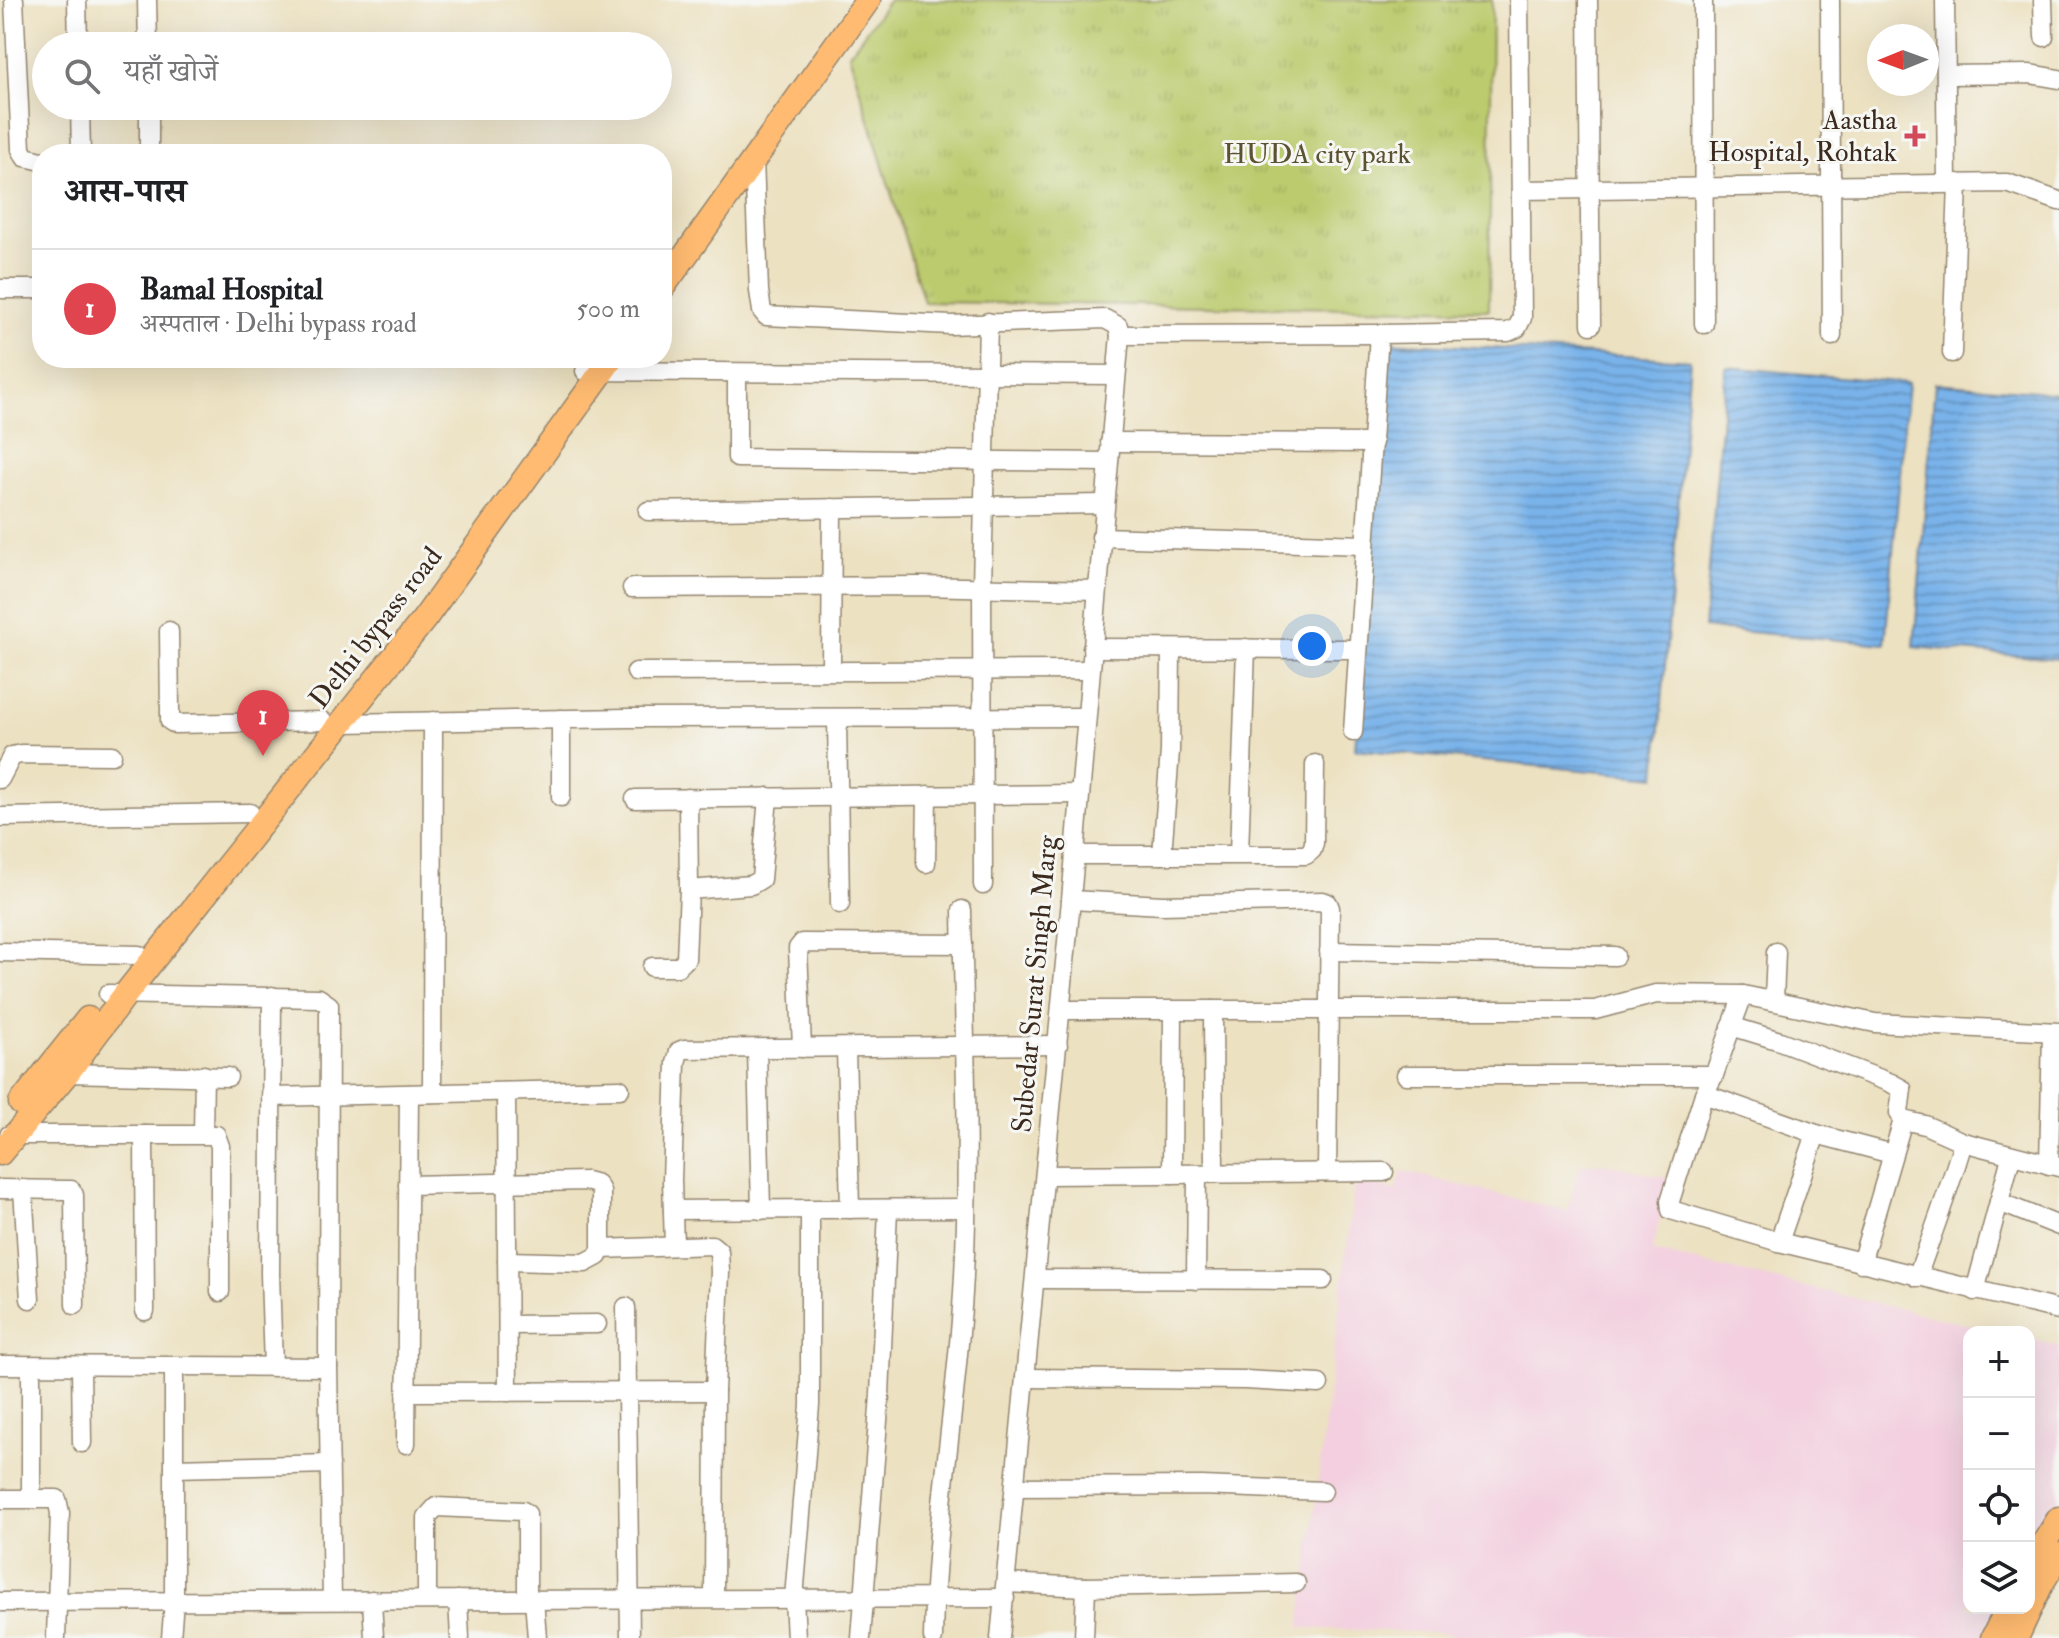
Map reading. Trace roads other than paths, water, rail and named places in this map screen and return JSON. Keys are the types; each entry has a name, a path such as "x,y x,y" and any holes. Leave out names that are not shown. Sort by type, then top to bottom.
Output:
{"main road":[{"path":"672,250 850,0"},
{"path":"672,274 868,0"},
{"name":"Delhi bypass road","path":"4,1138 152,946 190,903 261,807 332,722 413,607 595,368"},
{"path":"2035,1557 2059,1519"},
{"path":"2016,1638 2041,1584 2059,1555"},
{"path":"1993,1638 2005,1614"}],"street":[{"path":"14,0 9,97 22,153 32,160"},
{"path":"77,0 78,32"},
{"path":"147,0 148,32"},
{"path":"754,160 759,291 762,311 766,316 951,325 1105,319 1118,326 1120,335 1508,332 1517,328 1524,306 1519,0"},
{"path":"1588,0 1591,325"},
{"path":"1703,0 1704,324"},
{"path":"1830,0 1832,336"},
{"path":"1945,0 1953,183 1952,353"},
{"path":"2043,0 2044,37"},
{"path":"1946,75 2030,74 2059,79"},
{"path":"80,120 81,144"},
{"path":"149,120 149,144"},
{"path":"1521,190 2007,183 2059,201"},
{"path":"0,289 32,289"},
{"path":"983,885 982,587 988,322"},
{"path":"1353,732 1379,334"},
{"name":"Subedar Surat Singh Marg","path":"1000,1638 1058,1045 1120,335"},
{"path":"660,368 737,373 1116,375"},
{"path":"737,373 737,458 1108,462"},
{"path":"1110,442 1373,443"},
{"path":"648,511 1104,504"},
{"path":"831,670 832,508"},
{"path":"1101,537 1364,545"},
{"path":"632,588 982,587 1097,590"},
{"path":"169,631 170,721 175,724 1086,717"},
{"path":"1092,648 1357,649"},
{"path":"1239,854 1246,648"},
{"path":"1162,855 1170,751 1171,650"},
{"path":"636,672 1090,670"},
{"path":"837,718 840,904"},
{"path":"561,719 561,797"},
{"path":"432,1093 433,721"},
{"path":"0,779 12,756 21,754 112,755"},
{"path":"1075,855 1306,855 1314,843 1315,764"},
{"path":"635,799 1080,794"},
{"path":"926,863 927,795"},
{"path":"689,890 751,885 761,879 768,797"},
{"path":"652,967 678,967 686,959 688,798"},
{"path":"0,817 261,807"},
{"path":"1071,900 1163,905 1323,901 1330,908 1327,1172"},
{"path":"933,1638 933,1598 963,1293 965,1047 962,910"},
{"path":"802,1048 798,948 802,943 963,944"},
{"path":"0,952 152,946"},
{"path":"1329,951 1615,956"},
{"path":"1774,1000 1776,952"},
{"path":"116,994 319,998 329,1005 328,1367 332,1600"},
{"path":"1061,1010 1595,1010 1656,994 1743,995 1875,1023 2056,1032 2054,1166 2011,1157 1963,1142 1925,1125 1903,1120 1899,1113 1902,1089 1780,1041 1731,1026"},
{"path":"1743,995 1704,1094 1669,1207 1675,1212 1779,1242 2059,1310"},
{"path":"272,996 270,1274 273,1367"},
{"path":"1172,1174 1173,1010"},
{"path":"1196,1280 1213,1010"},
{"path":"674,1246 676,1063 679,1051 1058,1045"},
{"path":"846,1048 850,1209"},
{"path":"757,1049 761,1210"},
{"path":"62,1066 228,1077"},
{"path":"203,1134 204,1075"},
{"path":"1406,1075 1714,1075"},
{"path":"271,1097 620,1089"},
{"path":"506,1092 508,1392"},
{"path":"406,1444 409,1094"},
{"path":"1704,1094 1816,1134 1892,1154"},
{"path":"1861,1263 1903,1120"},
{"path":"1779,1242 1816,1134"},
{"path":"144,1135 145,1311"},
{"path":"4,1138 216,1135 220,1146 220,1292"},
{"path":"1917,1277 1948,1195 1963,1142"},
{"path":"1975,1291 2011,1157"},
{"path":"1046,1175 1384,1172"},
{"path":"408,1185 586,1181 597,1184 601,1191 601,1249 598,1256 585,1263 507,1261"},
{"path":"0,1189 71,1190 74,1195 75,1305"},
{"path":"23,1189 30,1299"},
{"path":"1999,1202 2059,1226"},
{"path":"673,1210 964,1208"},
{"path":"796,1638 794,1598 810,1405 810,1209"},
{"path":"861,1638 880,1395 888,1209"},
{"path":"601,1249 712,1245 719,1251 714,1598"},
{"path":"1036,1279 1323,1280"},
{"path":"626,1307 630,1638"},
{"path":"508,1325 597,1324"},
{"path":"0,1365 328,1367"},
{"path":"31,1366 31,1498"},
{"path":"81,1366 82,1443"},
{"path":"171,1638 174,1601 174,1368"},
{"path":"1025,1378 1245,1380 1319,1384"},
{"path":"406,1392 715,1391"},
{"path":"174,1468 330,1464"},
{"path":"1016,1487 1202,1486 1323,1491"},
{"path":"0,1499 57,1499 60,1513 56,1638"},
{"path":"427,1599 427,1517 436,1507 523,1511 527,1514 531,1599 537,1638"},
{"path":"0,1602 933,1598 1086,1587 1296,1583"},
{"path":"1084,1638 1086,1587"},
{"path":"372,1600 374,1638"},
{"path":"458,1600 460,1638"}],"water":[{"path":"1388,342 1690,360 1656,777 1355,749"},
{"path":"1726,367 1908,383 1885,644 1704,628"},
{"path":"1935,383 2059,393 2059,659 1914,647"}],"place":[{"name":"Aastha Hospital, Rohtak","path":"1915,136"},
{"name":"Bamal Hospital","path":"263,756"}],"park label":[{"name":"HUDA city park","path":"1317,154"}]}
